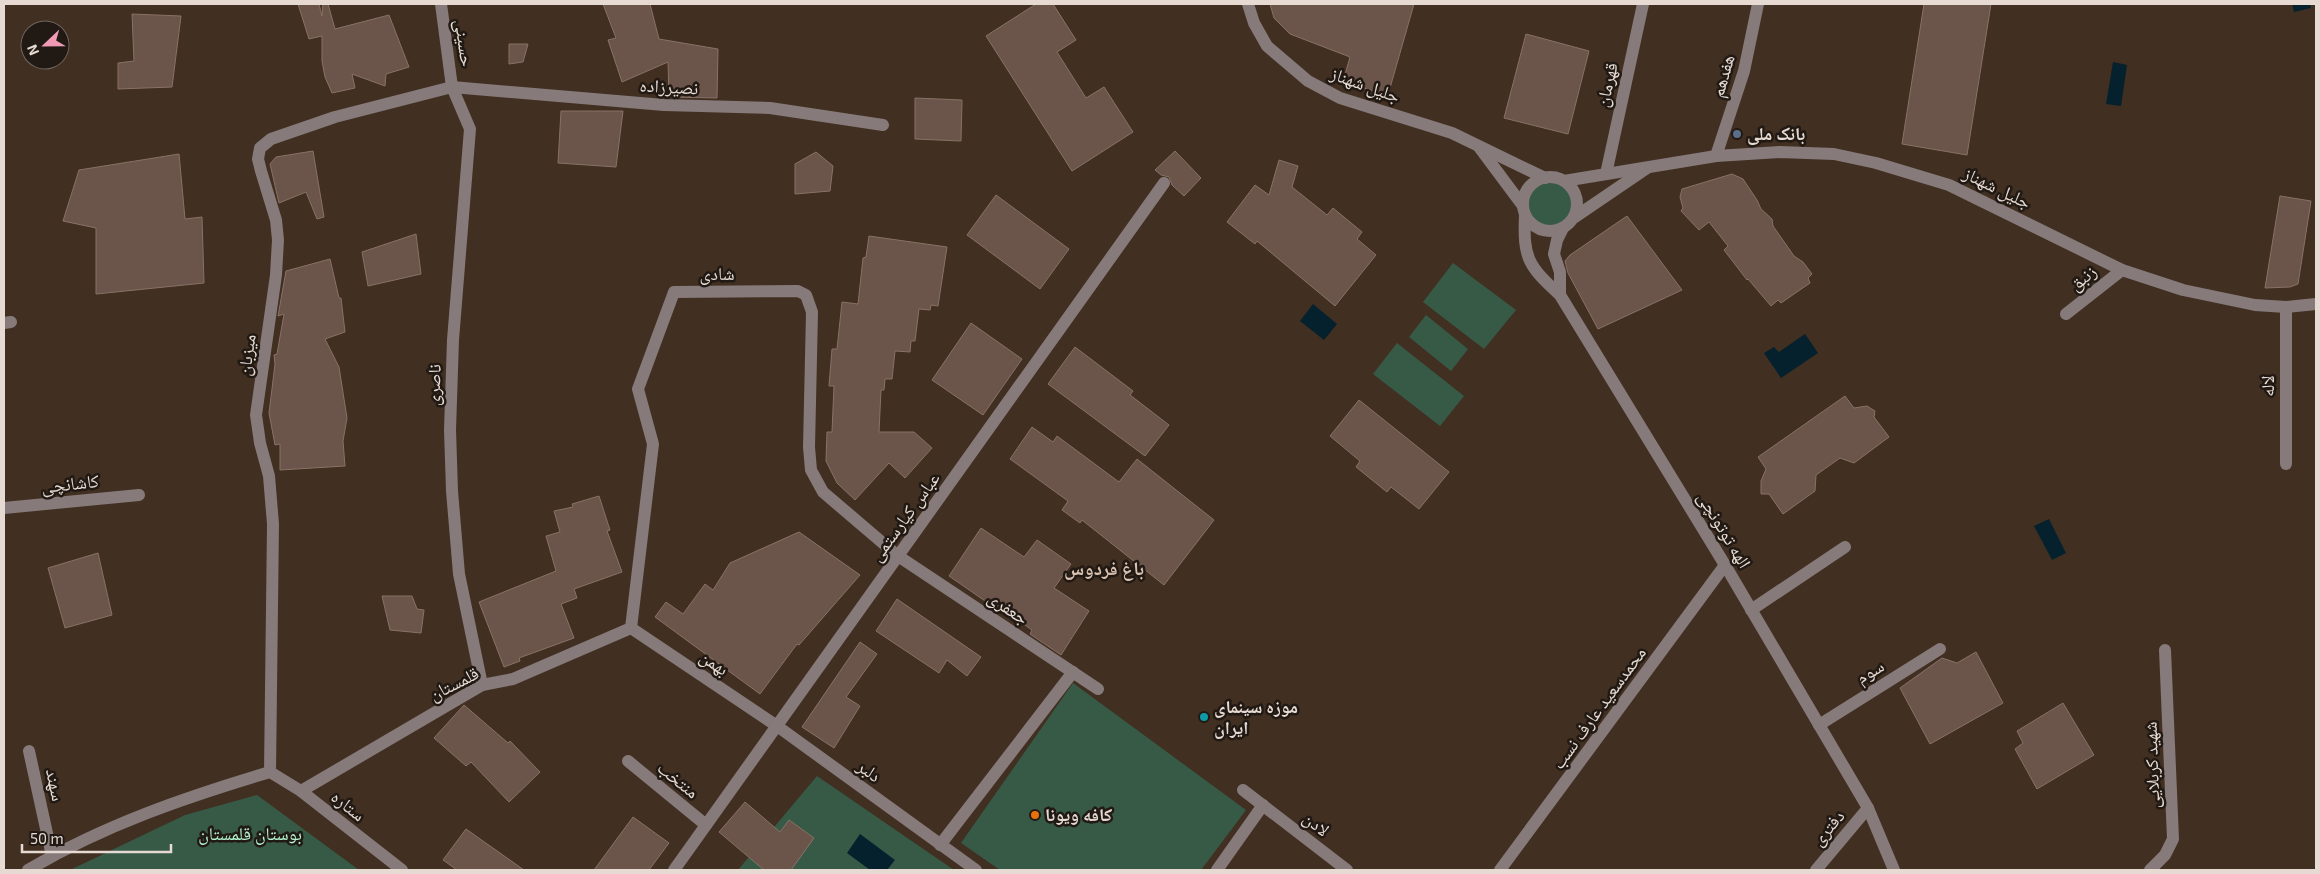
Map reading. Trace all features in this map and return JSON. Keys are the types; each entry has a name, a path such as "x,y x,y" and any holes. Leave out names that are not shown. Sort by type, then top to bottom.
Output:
{"street":[{"name":"حسینی","path":"440,4 452,87"},
{"name":"جلیل شهناز","path":"1248,4 1254,23 1267,46 1308,82 1340,98 1452,133 1545,178"},
{"name":"قهرمان","path":"1606,174 1644,4"},
{"name":"هفدهم","path":"1716,156 1744,71 1758,4"},
{"name":"نصیرزاده","path":"452,87 664,106 770,108 883,125"},
{"name":"ناصری","path":"452,87 470,130 453,340 450,430 452,491 459,574 482,685"},
{"name":"میزبان","path":"270,772 273,524 269,476 260,443 256,415 276,275 278,240 276,220 261,172 260,148 272,139 326,120 452,87"},
{"path":"1478,144 1524,210 1530,222 1546,231 1563,228"},
{"name":"جلیل شهناز","path":"1564,181 1716,156 1780,152 1834,154 1876,163 1949,184 2122,270 2217,298 2286,307 2316,304"},
{"name":"جلیل شهناز","path":"1575,217 1652,166"},
{"path":"1524,210 1527,191 1532,184 1545,178 1564,181 1571,186 1578,201 1575,217 1563,228 1554,254 1560,272 1560,295"},
{"name":"عباس کیارستمی","path":"674,870 1164,184"},
{"name":"الهه توتونچی","path":"1524,210 1524,243 1529,262 1541,279 1560,295 1725,565 1868,808 1894,870"},
{"name":"زنبق","path":"2066,314 2122,270"},
{"name":"شادی","path":"631,628 652,444 638,389 674,292 798,291 806,295 812,312 809,447 811,470 822,492 898,556"},
{"name":"لاله","path":"2286,307 2286,464"},
{"name":"کاشانچی","path":"4,508 139,494"},
{"path":"1751,610 1845,547"},
{"name":"جعفری","path":"898,556 1098,689"},
{"name":"محمدسعید عارف نسب","path":"1500,870 1725,565"},
{"name":"قلمستان","path":"301,791 482,685 513,680 631,628"},
{"name":"بهمن","path":"631,628 777,726"},
{"name":"سوم","path":"1819,725 1940,648"},
{"name":"شهید کربلایی","path":"2150,870 2166,854 2173,839 2165,650"},
{"path":"940,845 1073,672"},
{"name":"دلبر","path":"777,726 976,870"},
{"name":"سهند","path":"29,751 52,856"},
{"name":"منتخب","path":"628,761 706,825"},
{"path":"28,870 52,856 136,817 200,793 270,772"},
{"name":"ستاره","path":"270,772 301,791 402,870"},
{"name":"لادن","path":"1243,790 1348,870"},
{"path":"1217,870 1263,805"},
{"name":"دفتری","path":"1816,870 1868,808"}],"green space":[{"path":"1551,182 1563,186 1569,192 1573,204 1569,216 1563,222 1551,226 1539,222 1533,216 1529,204 1533,192 1539,186"},
{"path":"1453,263 1516,310 1484,349 1423,302"},
{"path":"1426,315 1468,349 1451,371 1409,337"},
{"path":"1397,343 1464,396 1440,426 1373,374"},
{"path":"1073,683 1246,810 1201,870 1000,870 961,843"},
{"path":"817,776 954,870 738,870"},
{"name":"بوستان قلمستان","path":"257,795 359,870 70,870 185,815"}],"water":[{"path":"2292,4 2310,4 2311,8 2294,12"},
{"path":"2113,62 2127,65 2121,106 2106,104"},
{"path":"1313,304 1337,324 1324,340 1300,321"},
{"path":"1805,334 1818,353 1781,378 1764,353 1774,347 1779,352"},
{"path":"2049,519 2066,553 2052,560 2034,526"},
{"path":"860,834 895,860 887,870 870,870 847,853"}],"building":[{"path":"298,4 319,4 322,16 323,4 328,4 335,29 389,15 409,67 386,74 385,86 352,74 355,88 332,93 325,77 322,61 322,36 309,39"},
{"path":"603,4 650,4 659,39 718,49 717,98 669,97 668,62 622,82 608,40 616,38"},
{"path":"1036,4 1053,4 1076,40 1057,52 1086,98 1104,87 1133,132 1072,171 986,36"},
{"path":"1270,4 1414,4 1388,95 1343,82 1350,57 1290,34 1274,18"},
{"path":"1924,4 1991,4 1967,155 1902,144"},
{"path":"132,14 181,16 172,87 118,89 118,63 134,61"},
{"path":"1526,34 1589,51 1568,134 1504,118"},
{"path":"509,44 528,44 523,62 509,64"},
{"path":"915,98 962,100 961,141 915,139"},
{"path":"561,111 623,111 616,167 558,163"},
{"path":"313,151 324,217 317,219 306,192 279,203 270,164 276,157"},
{"path":"1175,151 1201,178 1184,196 1172,185 1169,177 1161,175 1155,170"},
{"path":"816,152 833,166 830,191 795,194 795,164"},
{"path":"179,154 185,219 202,217 204,283 96,294 96,228 63,221 79,170"},
{"path":"1279,160 1298,166 1292,187 1327,215 1333,208 1362,232 1357,239 1376,255 1335,306 1257,241 1255,244 1227,222 1255,185 1269,195"},
{"path":"1732,174 1743,179 1761,209 1772,219 1773,226 1794,256 1803,262 1812,274 1808,278 1810,283 1781,303 1778,300 1771,306 1747,280 1724,250 1728,246 1709,222 1699,230 1681,211 1683,208 1680,197 1682,189"},
{"path":"996,195 1069,249 1040,289 967,235"},
{"path":"2280,196 2311,201 2298,284 2290,287 2265,288"},
{"path":"1627,216 1682,290 1598,329 1568,273 1565,261 1570,255"},
{"path":"416,234 421,274 368,286 362,252"},
{"path":"869,236 947,247 938,306 931,305 930,310 919,309 915,341 911,341 910,352 895,351 892,379 885,379 884,390 881,390 879,432 914,432 932,448 905,478 889,463 855,500 837,483 826,461 827,432 832,432 834,386 829,386 832,349 837,349 842,302 858,304 863,258 866,257"},
{"path":"330,259 339,298 341,298 345,332 325,339 339,367 347,418 343,441 345,466 280,470 280,444 275,445 269,413 275,364 274,355 277,354 284,314 278,316 286,271"},
{"path":"971,323 1022,359 983,415 932,380"},
{"path":"1075,347 1133,391 1130,395 1169,425 1145,456 1048,384"},
{"path":"1845,396 1854,408 1867,406 1875,411 1874,417 1889,437 1854,463 1840,458 1816,475 1815,491 1783,514 1769,494 1761,494 1761,481 1766,469 1758,457"},
{"path":"1359,400 1449,472 1419,509 1391,487 1387,492 1356,467 1360,461 1330,436"},
{"path":"1032,427 1053,442 1057,436 1119,482 1137,459 1214,520 1164,585 1082,520 1080,523 1062,510 1068,501 1010,459"},
{"path":"599,496 610,530 607,531 622,572 574,589 577,598 561,604 574,638 519,658 520,661 504,667 479,602 556,571 546,536 560,532 554,511 573,507 572,504"},
{"path":"981,528 1024,557 1037,540 1071,564 1054,588 1089,611 1061,655 1030,634 1032,630 990,600 988,603 949,576"},
{"path":"799,532 860,575 799,645 797,644 760,694 655,617 666,602 683,614 705,584 713,590 730,563"},
{"path":"98,553 112,615 65,628 48,568"},
{"path":"382,596 412,596 417,609 424,610 421,633 390,630"},
{"path":"897,599 981,657 967,676 947,660 939,673 876,631"},
{"path":"860,642 877,654 846,697 860,706 834,748 802,727"},
{"path":"1976,652 2003,703 1930,744 1900,688 1942,658 1957,663"},
{"path":"2063,703 2094,755 2037,789 2015,749 2023,743 2017,731"},
{"path":"464,705 508,743 510,741 540,772 509,802 471,762 466,766 434,738"},
{"path":"745,802 780,832 789,820 814,838 791,870 764,870 719,832"},
{"path":"633,817 669,843 649,870 594,870"},
{"path":"466,829 524,870 457,870 443,860"}],"place":[{"name":"بانک ملی","path":"1737,134"},
{"name":"موزه سینمای ایران","path":"1204,717"},
{"name":"کافه ویونا","path":"1035,815"}],"district":[{"name":"باغ فردوس","path":"1104,568"}]}
